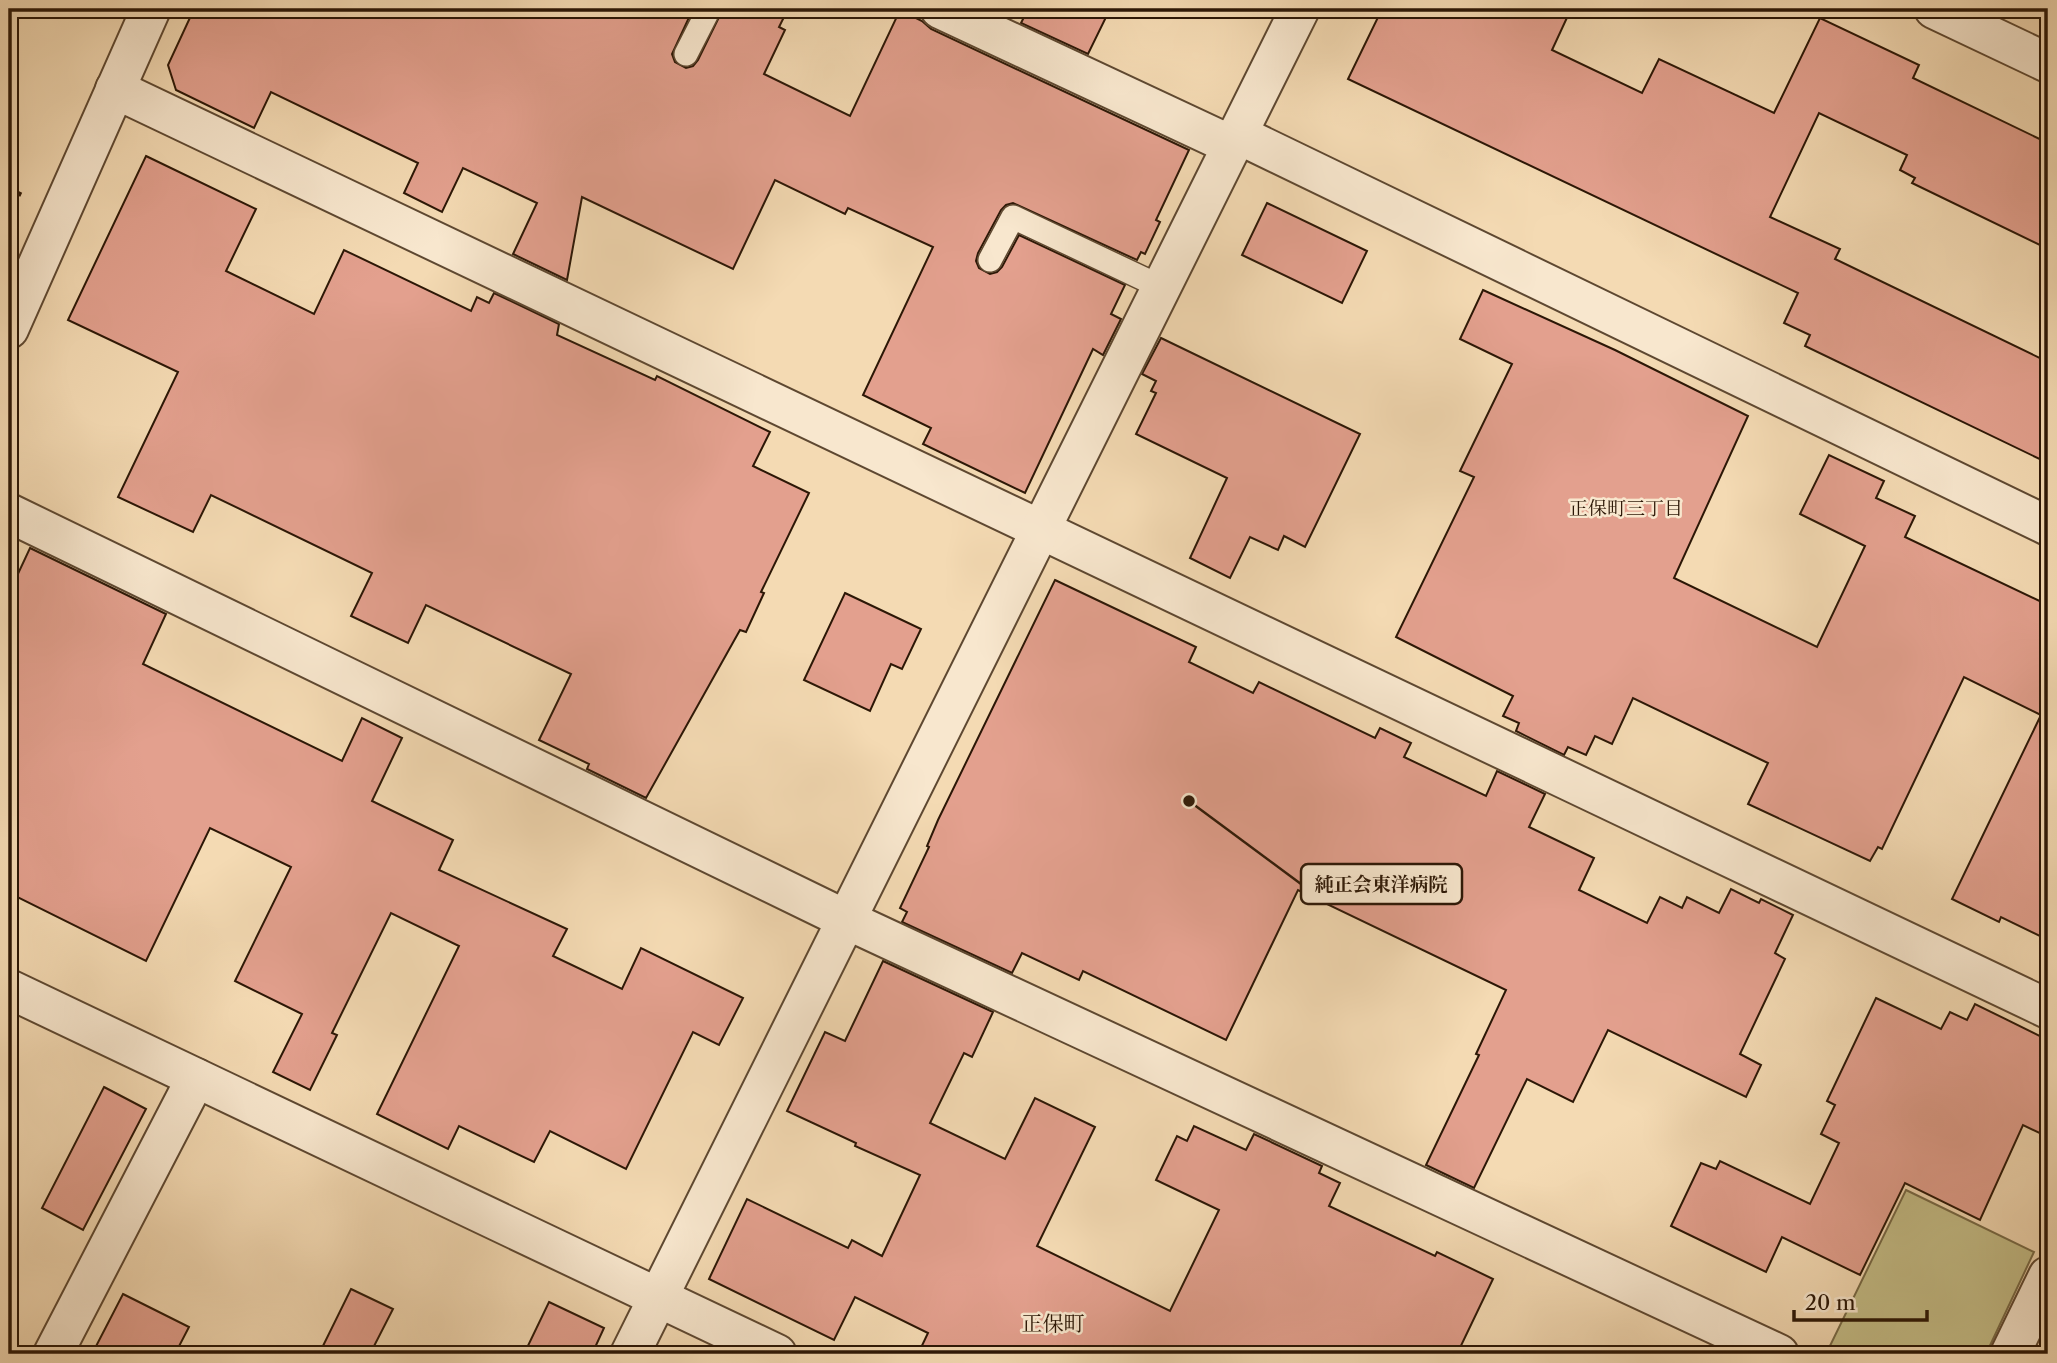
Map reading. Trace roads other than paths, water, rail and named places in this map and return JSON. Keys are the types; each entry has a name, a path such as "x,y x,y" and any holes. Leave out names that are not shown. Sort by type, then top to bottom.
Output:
{"street":[{"path":"9,329 151,9"},
{"path":"940,9 1234,140 2048,526"},
{"path":"629,1354 1300,9"},
{"path":"1934,9 2048,64"},
{"path":"115,89 2048,1009"},
{"path":"9,513 847,920 1779,1354"},
{"path":"9,989 777,1354"},
{"path":"52,1354 196,1078"},
{"path":"2010,1354 2048,1276"}],"lane":[{"path":"686,54 709,9"},
{"path":"990,260 1013,217 1161,287"}],"place":[{"name":"純正会東洋病院","path":"1189,801"}],"district":[{"name":"正保町三丁目","path":"1626,508"},
{"name":"正保町","path":"1053,1323"}]}
